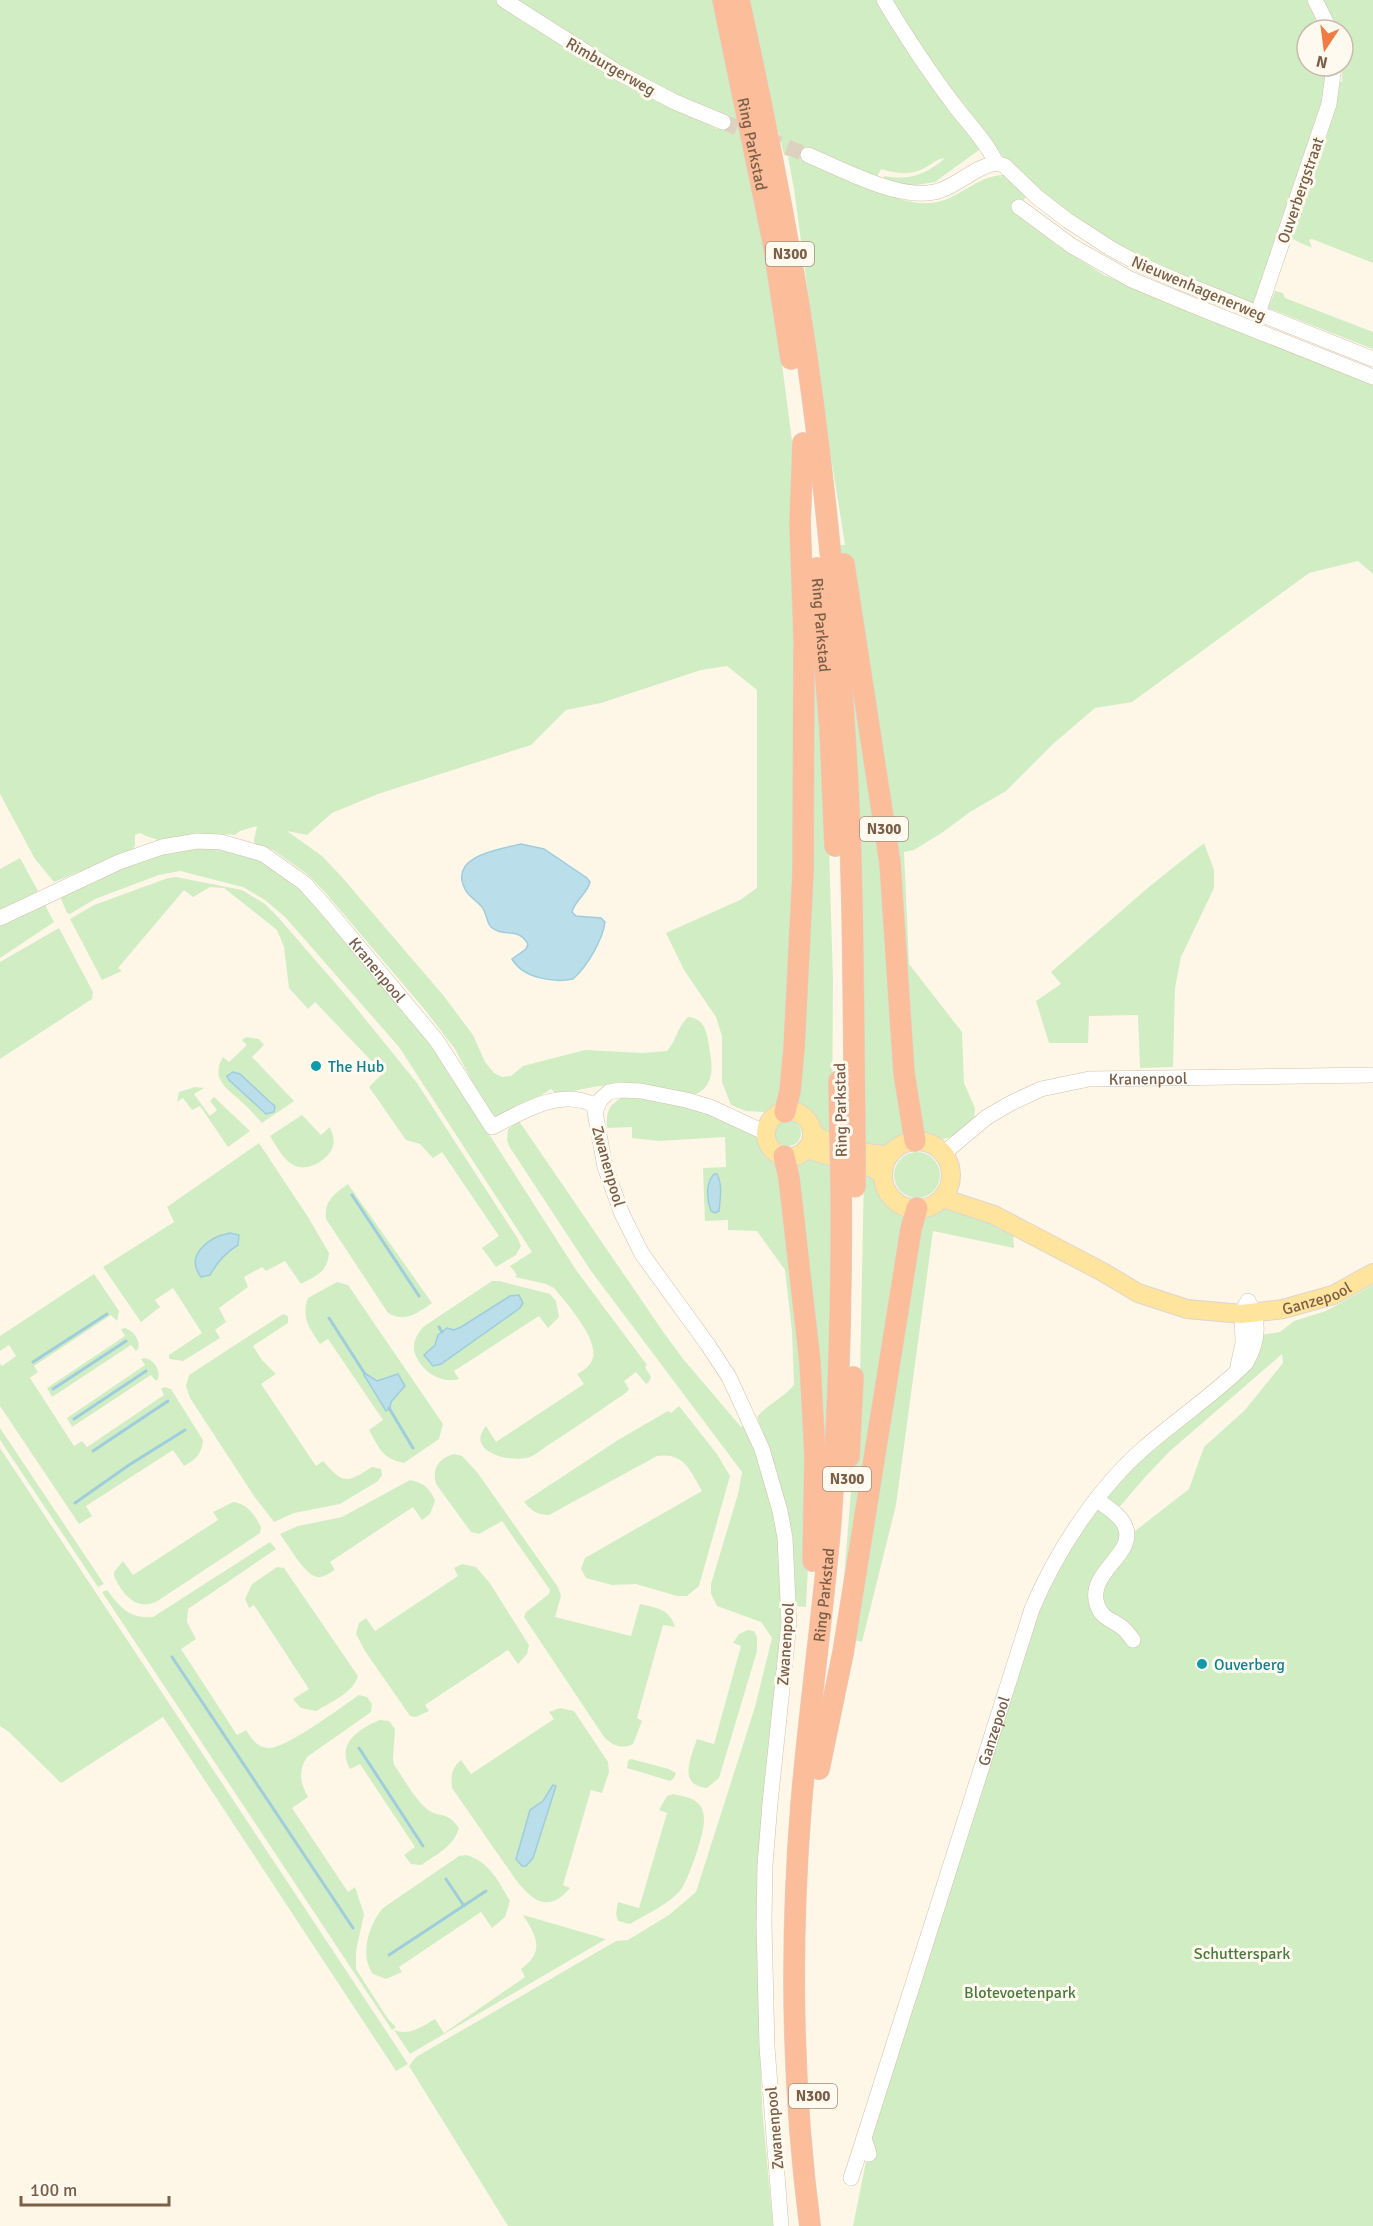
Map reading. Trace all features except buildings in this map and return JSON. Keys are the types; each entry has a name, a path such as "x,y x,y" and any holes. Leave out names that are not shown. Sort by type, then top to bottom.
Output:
{"highway":[{"name":"Ring Parkstad","path":"723,0 773,242 810,442"},
{"name":"Ring Parkstad","path":"739,0 798,302 830,730 848,1135 840,1370 830,1521 797,1867 795,2012 800,2113 810,2226"},
{"name":"N300","path":"774,1122 790,1091 803,872 804,637 800,524 810,442"},
{"name":"N300","path":"810,442 841,545 890,863 903,1062 915,1141"},
{"name":"N300","path":"784,1156 789,1178 810,1362 815,1457 808,1738"},
{"name":"Ring Parkstad","path":"824,2226 815,2133 809,1966 812,1871 819,1769 844,1522 852,1412 856,1304 848,1185"},
{"name":"N300","path":"819,1769 843,1653 911,1229 917,1208"}],"main road":[{"path":"794,1112 803,1116 809,1123 809,1141 798,1155 784,1156 771,1148 774,1122 794,1112"},
{"path":"809,1141 823,1139 872,1154 890,1154"},
{"path":"809,1141 873,1168 883,1175"},
{"path":"928,1142 944,1154 949,1161 946,1190 934,1204 917,1208 900,1204 892,1198 883,1175 890,1154 903,1143 928,1142"},
{"path":"946,1190 1156,1301 1200,1311 1248,1309"},
{"name":"Ganzepool","path":"1248,1309 1343,1277 1373,1258"},
{"name":"Ganzepool","path":"1248,1309 1293,1307 1322,1299 1344,1290 1373,1273"}],"street":[{"name":"Rimburgerweg","path":"504,0 619,73 675,102 723,122"},
{"name":"Nieuwenhagenerweg","path":"884,0 920,59 991,152 996,163 1005,166 1037,197 1067,220 1110,248 1160,274 1373,359"},
{"path":"1315,0 1324,18"},
{"name":"Ouverbergstraat","path":"1258,313 1329,105 1332,78"},
{"path":"808,155 890,188 916,195 941,190 981,168 996,163"},
{"path":"1019,207 1072,246 1130,279 1373,377"},
{"name":"Kranenpool","path":"0,918 119,862 162,847 196,841 241,846 263,854 304,883 437,1041 492,1127 524,1111 557,1099 572,1098 596,1106"},
{"name":"Kranenpool","path":"944,1154 982,1121 1011,1102 1041,1089 1089,1079 1373,1075"},
{"path":"596,1106 602,1096 609,1092 631,1090 686,1100 723,1112 741,1123 774,1122"},
{"name":"Zwanenpool","path":"596,1106 596,1123 610,1185 622,1214 642,1254 729,1377 762,1449 780,1511 785,1538 789,1623 765,1864 764,1924 767,2048 781,2226"},
{"name":"Ganzepool","path":"851,2178 1032,1609 1049,1572 1096,1499 1141,1451 1236,1371 1248,1309"},
{"path":"1096,1499 1119,1517 1126,1530 1120,1552 1098,1581 1095,1590 1097,1605 1101,1614 1123,1628 1133,1640"},
{"path":"864,2138 869,2154"}],"green space":[{"path":"0,0 495,0 610,74 676,111 678,109 717,129 723,128 623,70 514,0 717,0 772,286 773,315 781,356 794,474 803,525 828,811 833,982 832,1124 864,1131 835,545 845,545 788,157 793,158 784,155 746,0 1313,0 1319,18 1295,18 1295,78 1333,78 1342,82 1342,78 1355,78 1355,18 1331,18 1323,0 1373,0 1373,263 1312,239 1309,240 1312,248 1279,233 1256,307 1178,275 1092,231 1035,188 986,137 979,150 935,182 911,186 883,179 885,176 902,178 917,175 945,158 911,173 881,169 877,177 814,165 821,169 840,172 889,195 928,203 949,198 988,178 1005,175 1028,194 1014,213 1058,246 1104,275 1373,383 1373,574 1358,561 1309,573 1132,702 1095,708 1053,744 1006,791 914,850 904,852 909,964 962,1032 964,1083 975,1108 974,1122 955,1135 934,1139 920,1132 879,1152 823,1133 809,1115 793,1105 777,1107 765,1112 746,1111 731,1105 722,1082 722,1036 716,1017 684,970 666,933 740,900 757,888 757,690 727,666 701,670 601,703 566,710 531,745 378,794 332,813 307,835 287,831 322,856 443,995 473,1035 485,1062 494,1073 502,1077 511,1076 523,1066 585,1050 642,1053 667,1051 688,1017 694,1018 703,1025 711,1059 709,1082 702,1091 696,1094 618,1085 557,1094 551,1089 529,1103 497,1117 485,1106 455,1049 324,891 307,874 273,850 255,845 257,826 240,831 235,835 180,841 164,841 140,833 135,835 135,845 132,851 54,882 35,859 0,794"},
{"path":"1275,291 1283,293 1285,298 1373,332 1373,349 1268,308"},
{"path":"1204,843 1214,870 1214,888 1181,957 1175,988 1173,1067 1140,1068 1138,1015 1089,1016 1088,1043 1049,1043 1036,1001 1061,984 1051,972 1150,886"},
{"path":"208,847 256,857 306,893 432,1045 576,1270 647,1365 645,1367 651,1377 649,1382 646,1384 636,1372 624,1381 629,1389 627,1392 529,1457 509,1458 491,1453 485,1448 481,1442 481,1435 486,1426 496,1442 584,1384 577,1374 591,1363 593,1349 580,1321 554,1288 515,1277 517,1275 510,1266 532,1252 399,1047 285,917 265,900 243,887 180,871 159,875 95,899 70,914 67,913 59,894 149,857"},
{"path":"20,858 38,891 0,912 0,869"},
{"path":"176,877 242,890 265,904 278,917 417,1083 518,1239 521,1246 516,1255 496,1267 482,1248 499,1236 442,1152 433,1158 420,1144 406,1140 369,1087 383,1073 315,1002 308,1009 289,988 284,947 277,930 224,888 210,887 193,897 184,890 118,968 122,971 102,980 70,919 94,905"},
{"path":"44,903 54,922 0,958 0,925"},
{"path":"59,928 93,992 92,999 0,1059 0,962"},
{"path":"246,1037 259,1039 264,1045 252,1057 294,1101 262,1123 228,1090 218,1073 223,1057 229,1062 247,1045 242,1040"},
{"path":"195,1087 204,1088 194,1094 210,1116 217,1110 210,1101 214,1097 250,1131 228,1147 200,1106 192,1110 183,1098 177,1102 179,1092"},
{"path":"623,1097 638,1097 700,1110 758,1135 766,1149 780,1161 808,1391 806,1607 794,1606 773,1465 757,1417 794,1385 792,1331 785,1270 757,1231 728,1230 728,1220 705,1221 703,1168 726,1167 725,1137 659,1141 632,1138 632,1127 607,1128 609,1110","holes":["717,1174 721,1192 719,1211 711,1211 708,1188 712,1175"]},
{"path":"302,1115 321,1135 330,1127 334,1141 328,1155 309,1167 299,1167 286,1159 270,1136"},
{"path":"788,1120 797,1124 801,1133 797,1142 788,1146 779,1142 775,1133 779,1124"},
{"path":"519,1121 684,1360 741,1427 746,1424 773,1504 780,1562 781,1640 760,2034 762,2107 773,2226 508,2226 409,2066 416,2057 616,1941 628,1940 669,1915 696,1892 755,1707 772,1638 761,1622 717,1606 711,1594 711,1584 738,1494 742,1472 591,1271 509,1146 508,1129"},
{"path":"259,1143 329,1253 326,1265 320,1273 301,1284 285,1261 266,1271 262,1267 244,1277 248,1287 219,1308 226,1322 215,1330 220,1338 183,1361 169,1359 169,1355 202,1333 173,1288 155,1300 160,1307 141,1322 103,1267 174,1222 167,1207"},
{"path":"917,1152 933,1159 940,1175 933,1191 917,1198 901,1191 894,1175 901,1159"},
{"path":"807,1155 832,1158 834,1341 826,1470 792,1161"},
{"path":"864,1170 877,1180 883,1194 896,1208 909,1213 840,1628 860,1379"},
{"path":"348,1184 432,1303 416,1313 400,1317 388,1313 326,1219 327,1207 331,1198"},
{"path":"952,1205 1013,1232 1014,1248 933,1231 896,1505 862,1642 850,1639 914,1239 927,1211"},
{"path":"94,1274 119,1311 117,1321 111,1315 34,1366 38,1372 30,1378 74,1446 82,1441 87,1447 164,1395 161,1389 164,1387 171,1389 203,1440 200,1453 184,1466 173,1450 86,1506 92,1516 79,1524 0,1406 0,1364 2,1366 16,1356 9,1345 0,1351 0,1336"},
{"path":"492,1281 550,1294 556,1301 559,1317 548,1328 539,1316 454,1371 459,1379 445,1380 431,1374 420,1363 414,1350 419,1332 423,1327"},
{"path":"337,1282 348,1285 443,1424 439,1439 404,1463 390,1458 379,1447 369,1430 383,1420 328,1339 320,1344 307,1322 305,1311 308,1298"},
{"name":"Schutterspark","path":"1373,1285 1373,2226 853,2226 873,2127 1033,1623 1051,1581 1092,1515 1133,1467 1193,1415 1260,1335 1280,1332 1294,1321 1326,1311","holes":["1282,1354 1283,1363 1245,1410 1204,1447 1189,1489 1135,1531 1117,1510 1146,1476 1170,1451"]},
{"path":"283,1314 288,1316 288,1323 253,1346 262,1360 276,1374 261,1384 316,1466 323,1461 341,1478 346,1479 357,1476 372,1467 381,1469 382,1475 378,1481 340,1504 294,1513 274,1522 254,1496 190,1398 186,1386 189,1375"},
{"path":"125,1328 136,1336 139,1346 136,1351 131,1345 52,1397 47,1388 125,1336 121,1329"},
{"path":"141,1359 151,1360 156,1366 159,1376 156,1381 151,1375 72,1427 67,1418 145,1365"},
{"path":"679,1406 717,1454 730,1476 699,1586 687,1596 677,1596 636,1584 612,1585 586,1578 581,1569 585,1558 702,1491 685,1464 674,1457 657,1456 549,1515 535,1512 524,1502 618,1440 668,1411 671,1413"},
{"path":"0,1428 104,1584 98,1587 0,1440"},
{"path":"0,1448 408,2064 396,2071 163,1717 61,1783 0,1726"},
{"path":"454,1454 462,1456 477,1472 558,1587 561,1596 555,1617 631,1636 640,1604 662,1610 670,1616 675,1627 663,1625 637,1718 642,1721 633,1744 625,1747 617,1746 604,1737 524,1617 526,1612 549,1594 550,1590 502,1521 479,1534 471,1532 436,1484 435,1474 440,1461"},
{"path":"410,1480 423,1485 431,1493 435,1501 430,1514 422,1520 413,1507 330,1562 335,1570 324,1576 317,1577 307,1571 280,1534 298,1526 342,1517"},
{"path":"233,1502 250,1510 261,1527 260,1533 156,1602 142,1604 125,1594 114,1576 114,1572 123,1561 133,1575 218,1520 213,1512"},
{"path":"270,1542 276,1549 188,1609 187,1622 196,1639 181,1649 237,1735 246,1730 255,1742 263,1747 275,1747 286,1743 359,1695 367,1697 372,1704 371,1712 307,1757 302,1767 301,1777 308,1797 292,1808 348,1892 355,1887 364,1914 356,1951 356,1969 388,2019 396,2027 392,2030 102,1592 107,1590 121,1607 131,1614 153,1617"},
{"path":"462,1564 476,1567 489,1582 529,1645 527,1654 518,1664 508,1650 425,1705 429,1711 416,1717 410,1716 365,1651 356,1634 359,1623 366,1618 375,1631 458,1576 454,1568"},
{"path":"277,1567 284,1568 358,1676 346,1692 316,1711 301,1708 293,1699 309,1689 254,1605 249,1608 245,1599 252,1584"},
{"path":"748,1630 754,1631 757,1637 757,1651 719,1778 707,1788 698,1786 689,1776 688,1770 692,1754 697,1739 714,1744 741,1646 733,1643 739,1634"},
{"path":"560,1708 574,1711 608,1762 609,1772 602,1793 591,1790 563,1885 570,1888 555,1900 542,1902 529,1894 516,1880 452,1788 452,1776 453,1769 461,1760 471,1774 554,1719 549,1712"},
{"path":"380,1720 389,1721 395,1729 394,1765 413,1794 427,1809 451,1819 459,1828 449,1845 421,1865 411,1864 404,1855 415,1847 360,1764 350,1769 346,1760 346,1752 352,1738 364,1728"},
{"path":"631,1759 676,1773 670,1781 627,1768 628,1761"},
{"path":"673,1794 687,1797 699,1804 703,1814 701,1836 687,1878 680,1891 669,1901 630,1924 618,1921 616,1914 618,1902 639,1908 667,1813 659,1810 667,1796"},
{"path":"466,1855 487,1867 502,1887 510,1901 505,1917 492,1928 481,1912 399,1967 402,1972 386,1979 373,1974 367,1958 367,1940 383,1908 459,1856"},
{"path":"523,1915 606,1939 410,2054 394,2030 410,2031 435,2019 444,2033 525,1977 521,1969 529,1963 536,1950 536,1944 532,1930"}],"water":[{"path":"521,844 544,849 590,882 572,912 576,916 601,918 605,922 604,929 594,952 573,979 539,978 523,971 512,959 526,949 528,944 520,935 500,932 491,927 483,908 465,889 462,878 464,869 470,862 490,852"},
{"path":"233,1072 240,1074 275,1106 274,1112 266,1114 229,1080 227,1076"},
{"path":"717,1174 720,1183 720,1197 719,1211 715,1213 711,1211 708,1192 711,1178"},
{"path":"230,1233 239,1235 238,1245 222,1258 210,1275 201,1277 195,1261 197,1254 214,1238"},
{"path":"519,1295 523,1303 520,1308 441,1364 433,1366 424,1355 435,1345 438,1335 447,1328 454,1330 461,1327 510,1296"},
{"path":"398,1374 405,1386 386,1411 364,1375 377,1381"},
{"path":"553,1785 556,1786 533,1858 526,1866 522,1866 516,1859 530,1810 543,1801"}],"waterway":[{"path":"352,1195 419,1296"},
{"path":"33,1362 107,1314"},
{"path":"329,1318 365,1374"},
{"path":"439,1327 442,1332"},
{"path":"53,1389 126,1341"},
{"path":"74,1419 146,1371"},
{"path":"93,1451 168,1401"},
{"path":"389,1408 413,1448"},
{"path":"75,1503 129,1465 185,1430"},
{"path":"172,1657 353,1928"},
{"path":"359,1748 423,1846"},
{"path":"446,1879 464,1906"},
{"path":"389,1955 486,1891"}],"tunnel":[{"path":"723,122 808,155"}],"place":[{"name":"The Hub","path":"316,1066"},
{"name":"Ouverberg","path":"1202,1664"}],"park label":[{"name":"Blotevoetenpark","path":"1020,1992"}]}
